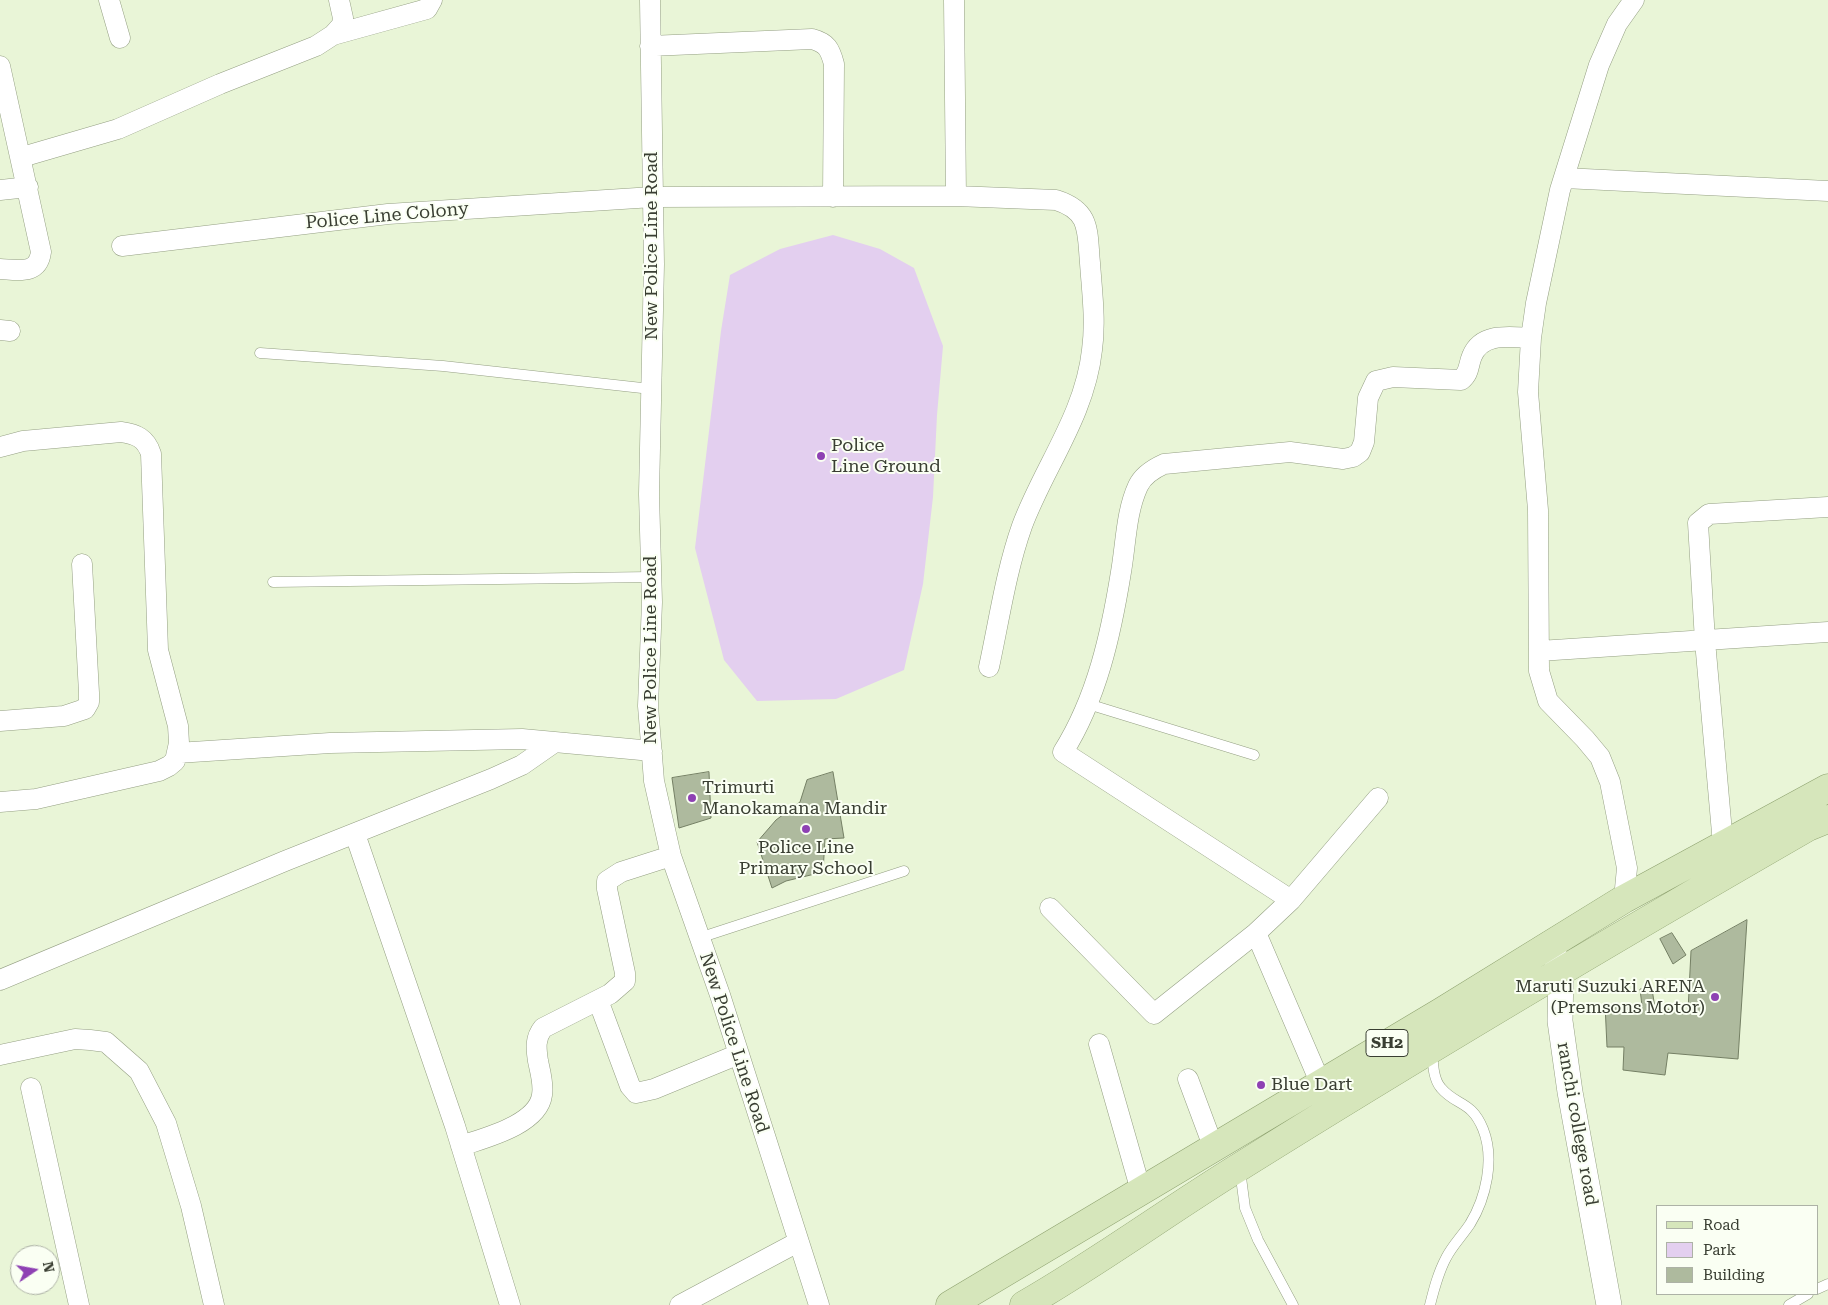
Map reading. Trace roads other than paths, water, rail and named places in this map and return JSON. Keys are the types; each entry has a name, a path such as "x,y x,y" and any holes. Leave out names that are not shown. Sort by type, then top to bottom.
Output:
{"main road":[{"name":"SH2","path":"950,1305 1624,899 1828,788"},
{"name":"SH2","path":"1024,1305 1071,1278 1240,1166 1561,971 1808,827 1828,819"}],"street":[{"path":"110,0 120,38"},
{"path":"333,35 342,24 344,18 339,0"},
{"path":"22,157 118,129 220,84 316,46 333,35 427,9 432,0"},
{"name":"New Police Line Road","path":"650,0 653,197 649,494 651,577 648,706 654,781 671,856 739,1054 819,1305"},
{"path":"954,0 956,196"},
{"path":"1624,899 1627,868 1610,782 1600,757 1586,739 1548,701 1539,671 1538,510 1528,392 1531,338 1548,248 1564,178 1599,65 1617,24 1634,0"},
{"path":"650,46 812,39 824,42 830,50 834,64 833,197"},
{"path":"0,66 39,238 40,260 37,266 31,270 0,269"},
{"path":"1564,178 1828,191"},
{"path":"0,190 28,187"},
{"name":"Police Line Colony","path":"122,246 388,214 653,197 956,196 1056,200 1069,204 1082,214 1088,232 1093,304 1092,350 1087,378 1078,407 1022,527 989,667"},
{"path":"1291,900 1063,752 1079,726 1099,675 1114,614 1130,507 1138,484 1149,472 1164,464 1290,452 1343,459 1353,457 1360,452 1364,442 1368,398 1376,381 1393,377 1461,380 1466,376 1472,356 1478,346 1489,339 1502,337 1531,338"},
{"path":"0,448 23,441 121,432 133,433 147,443 151,454 158,650 178,726 177,753 169,766 159,771 36,799 0,802"},
{"path":"1722,844 1705,641 1698,522 1709,514 1828,507"},
{"path":"0,721 64,716 85,709 89,702 82,564"},
{"path":"1539,650 1828,632"},
{"path":"177,753 330,743 522,739 652,751"},
{"path":"0,980 522,765 555,742"},
{"path":"1050,908 1154,1014 1256,933 1291,900 1378,798"},
{"path":"355,834 461,1146 510,1305"},
{"path":"461,1146 513,1127 536,1109 542,1097 536,1045 538,1034 543,1028 598,1000 619,988 625,982 625,973 607,889 607,881 621,872 671,856"},
{"path":"1256,933 1319,1084 1333,1110"},
{"name":"ranchi college road","path":"1550,945 1561,971 1560,1021 1570,1092 1609,1305"},
{"path":"598,1000 630,1086 636,1093 654,1089 739,1054"},
{"path":"0,1055 75,1039 90,1040 106,1042 139,1070 166,1123 191,1206 214,1305"},
{"path":"1099,1044 1141,1191"},
{"path":"1188,1079 1213,1146"},
{"path":"30,1088 79,1305"},
{"path":"680,1305 798,1242"}],"lane":[{"path":"260,353 443,366 651,388"},
{"path":"272,582 651,577"},
{"path":"1088,704 1254,755"},
{"path":"699,938 904,871"},
{"path":"1430,1305 1435,1284 1447,1257 1479,1208 1486,1186 1488,1159 1485,1134 1478,1118 1468,1106 1441,1088 1436,1078 1432,1049"},
{"path":"1240,1166 1245,1208 1258,1240 1293,1305"},
{"path":"1789,1305 1806,1295"}],"place":[{"name":"Police Line Ground","path":"821,456"},
{"name":"Trimurti Manokamana Mandir","path":"692,798"},
{"name":"Police Line Primary School","path":"806,829"},
{"name":"Maruti Suzuki ARENA (Premsons Motor)","path":"1715,997"},
{"name":"Blue Dart","path":"1261,1085"}]}
